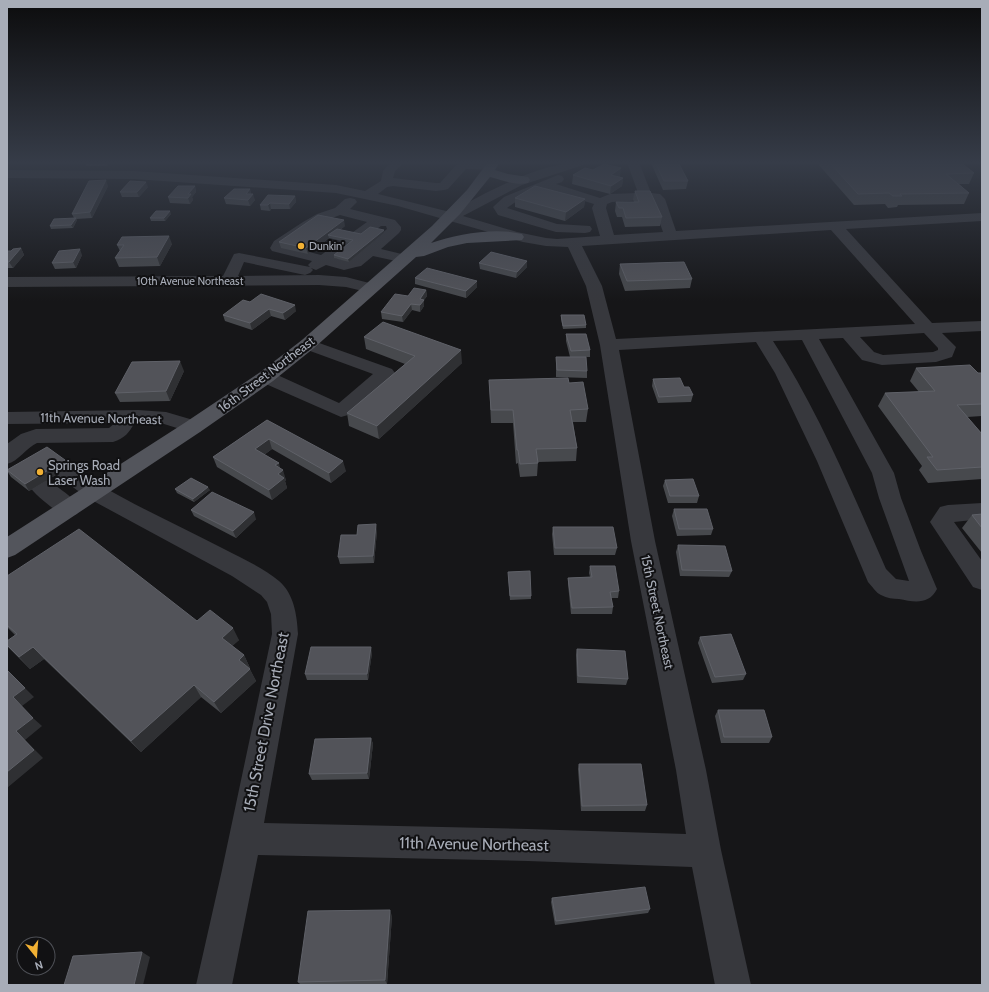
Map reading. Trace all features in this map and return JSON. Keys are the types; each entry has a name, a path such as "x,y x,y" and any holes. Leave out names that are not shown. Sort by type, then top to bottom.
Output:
{"main road":[{"name":"16th Street Northeast","path":"10,542 69,508 266,378 308,344 405,259 451,217 458,208"},
{"path":"405,259 434,245 451,241 485,236 517,237"}],"street":[{"path":"340,211 392,224 394,230 357,262 351,265 322,260 281,250 277,247 318,218 344,208"},
{"path":"425,208 517,237 541,242 573,242 606,234"},
{"path":"451,217 467,208"},
{"path":"501,208 503,212 556,228 606,234 671,236 982,217"},
{"path":"599,208 606,234"},
{"path":"658,208 671,236"},
{"path":"228,281 239,257 306,276 322,260 378,221"},
{"path":"835,226 947,347 946,353 936,357 882,360 868,356 847,332"},
{"name":"15th Street Northeast","path":"573,242 594,286 609,345 643,541 691,770 705,850 733,985"},
{"path":"370,251 405,259"},
{"name":"10th Avenue Northeast","path":"7,282 228,281 306,276 346,282 371,288"},
{"path":"609,345 982,326"},
{"path":"761,337 788,380 827,461 877,575 889,588 918,592 925,589 908,551 890,498 884,473 841,397 808,334"},
{"path":"266,378 341,411 386,373 308,344"},
{"path":"11,462 31,448 29,438 39,435 113,435 120,431 128,416"},
{"name":"11th Avenue Northeast","path":"7,418 128,416 166,418 193,427"},
{"name":"15th Street Drive Northeast","path":"65,470 94,491 241,569 270,588 278,597 284,614 285,634 239,870 214,985"},
{"path":"40,486 69,508"},
{"path":"982,511 948,513 941,522 982,580"},
{"name":"11th Avenue Northeast","path":"244,839 528,845 678,851 705,850"}],"building":[{"path":"75,208 92,208 90,212 72,214"},
{"path":"552,208 571,208 566,212"},
{"path":"623,208 658,208 662,217 626,218"},
{"path":"156,211 170,211 164,218 150,218"},
{"path":"318,215 344,220 306,248 279,242"},
{"path":"76,218 71,225 50,226 54,219"},
{"path":"370,227 384,230 348,259 334,255 353,240 328,235 337,229 361,234"},
{"path":"169,236 157,257 115,258 124,245 117,245 122,237"},
{"path":"21,248 9,262 7,262 7,251"},
{"path":"80,249 73,262 52,263 59,251"},
{"path":"491,252 527,261 517,272 479,263"},
{"path":"684,262 692,279 627,281 620,264"},
{"path":"427,268 477,281 466,291 415,278"},
{"path":"414,288 426,290 420,299 424,300 420,305 411,304 402,316 381,312 395,294 408,296"},
{"path":"261,294 295,305 283,313 269,309 250,323 223,315 243,300 250,302"},
{"path":"561,315 584,315 586,325 563,326"},
{"path":"383,322 461,350 377,426 347,413 415,356 364,337"},
{"path":"566,334 586,334 590,350 571,351"},
{"path":"556,357 586,357 587,371 557,370"},
{"path":"180,361 166,391 115,393 132,362"},
{"path":"970,365 978,373 982,373 982,404 957,405 982,434 982,467 937,470 927,457 933,457 885,393 935,391 916,368"},
{"path":"568,378 569,383 583,382 588,409 570,410 577,448 536,449 538,463 520,464 513,410 491,410 489,380"},
{"path":"680,378 684,387 689,387 693,395 659,397 653,379"},
{"path":"267,420 343,461 329,473 269,439 255,449 279,463 275,465 283,470 278,474 284,478 269,490 213,457"},
{"path":"47,447 65,460 25,484 7,470"},
{"path":"191,478 208,487 193,499 175,489"},
{"path":"693,479 699,496 670,496 665,480"},
{"path":"212,492 254,512 233,531 191,510"},
{"path":"674,509 707,509 713,529 679,529"},
{"path":"982,514 982,528 972,515"},
{"path":"376,524 373,556 338,557 341,535 357,535 358,525"},
{"path":"553,527 613,527 617,548 555,548"},
{"path":"79,529 197,621 210,610 233,628 222,638 244,655 239,660 250,669 214,702 194,685 131,741 33,647 19,657 7,645 7,641 17,634 7,625 7,576"},
{"path":"678,545 725,546 732,571 682,570"},
{"path":"590,566 615,566 619,591 610,592 613,607 572,608 568,578 592,577"},
{"path":"530,571 531,596 510,596 508,572"},
{"path":"731,634 746,674 715,677 700,637"},
{"path":"311,647 371,647 367,674 305,674"},
{"path":"577,649 625,651 628,679 578,676"},
{"path":"7,670 25,688 13,697 33,718 16,731 34,750 7,772"},
{"path":"718,710 764,710 772,737 724,737"},
{"path":"371,738 367,773 309,774 315,739"},
{"path":"579,764 641,764 647,805 582,806"},
{"path":"645,887 650,909 556,921 552,898"},
{"path":"390,910 385,980 298,982 308,911"},
{"path":"142,952 134,985 64,985 73,956"}],"place":[{"name":"Dunkin'","path":"301,246"},
{"name":"Springs Road Laser Wash","path":"40,472"}]}
